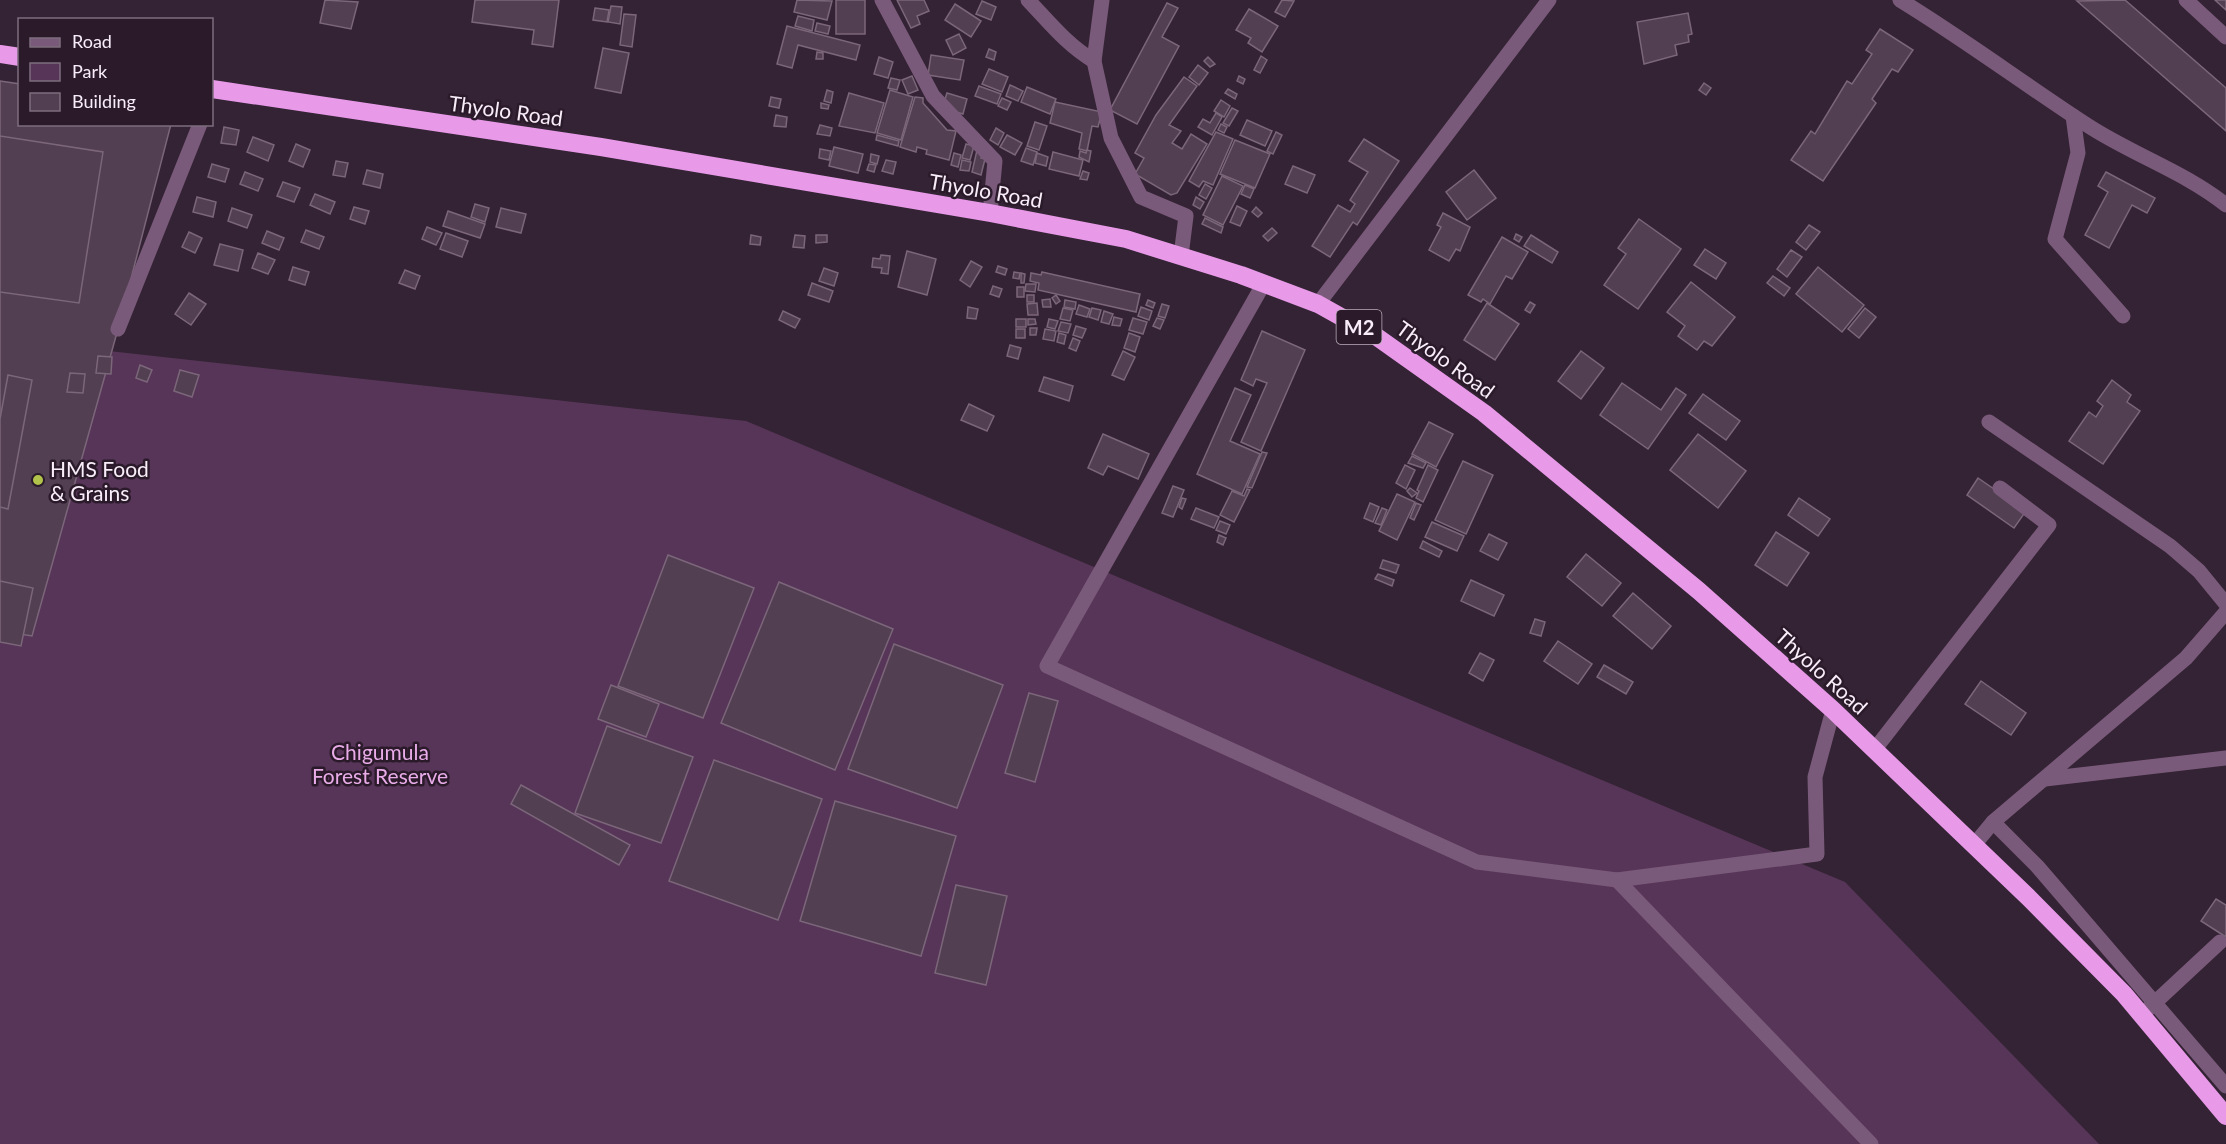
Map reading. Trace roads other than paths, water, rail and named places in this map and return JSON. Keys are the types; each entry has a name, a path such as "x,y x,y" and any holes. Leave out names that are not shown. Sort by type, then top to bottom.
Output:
{"highway":[{"path":"0,54 18,57"},
{"name":"Thyolo Road","path":"213,90 601,147 990,213 1126,239 1264,283 1318,304 1377,337 1484,413 1699,591 1833,710 2028,897 2141,1015 2226,1116"}],"street":[{"path":"882,0 933,96 996,161 990,213"},
{"path":"1028,0 1058,34 1080,53 1094,61"},
{"path":"1102,0 1094,61 1111,138 1141,197 1186,216 1181,256"},
{"path":"1318,304 1549,0"},
{"path":"1900,0 2073,116 2226,205"},
{"path":"2186,0 2226,37"},
{"path":"2073,116 2078,153 2055,239 2123,316"},
{"path":"118,329 199,126"},
{"path":"1264,283 1047,666 1477,862 1617,880 1817,854 1815,777 1833,710"},
{"path":"1989,422 2170,546 2199,571 2226,604"},
{"path":"1875,749 2049,525 2000,488"},
{"path":"1974,845 1993,822 2186,658 2226,612"},
{"path":"2045,779 2226,758"},
{"path":"1993,822 2037,866 2225,1082 2207,1093"},
{"path":"1617,880 1871,1144"},
{"path":"2141,1015 2220,942"}],"place":[{"name":"HMS Food & Grains","path":"38,480"}],"park label":[{"name":"Chigumula Forest Reserve","path":"380,763"}]}
